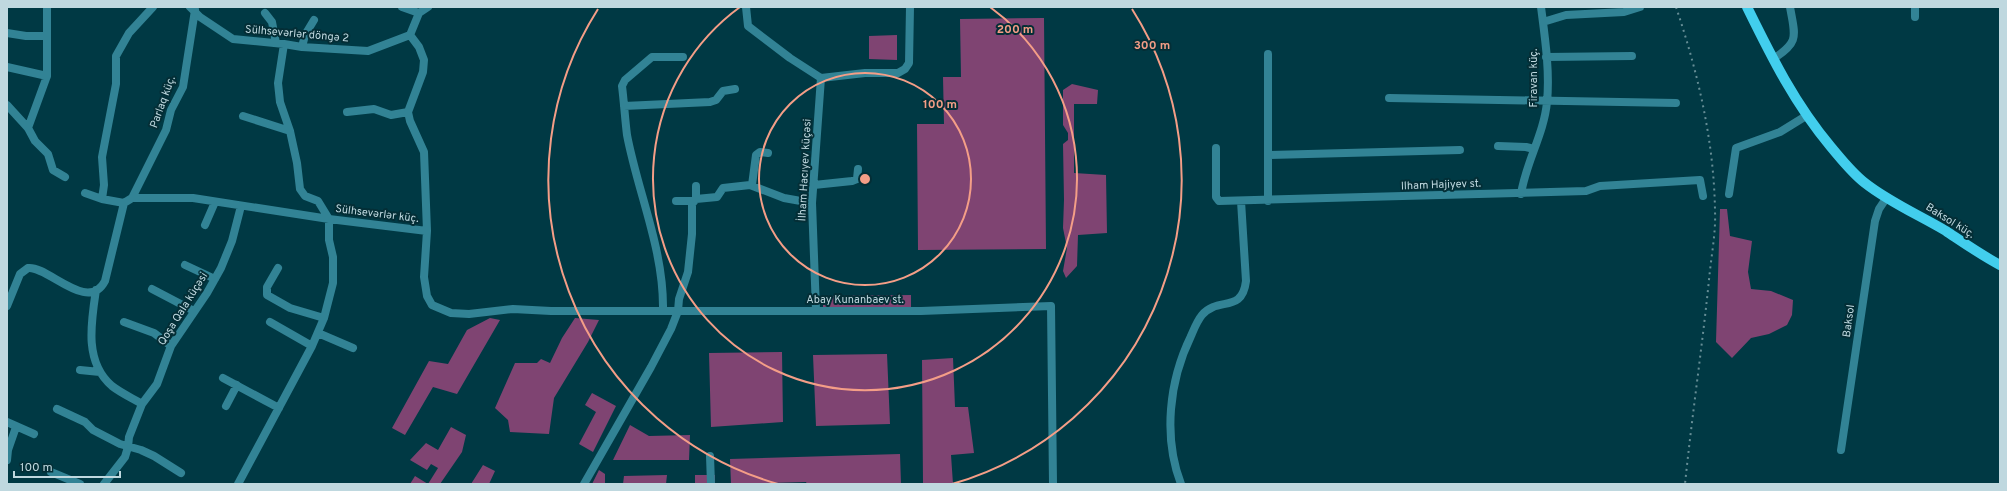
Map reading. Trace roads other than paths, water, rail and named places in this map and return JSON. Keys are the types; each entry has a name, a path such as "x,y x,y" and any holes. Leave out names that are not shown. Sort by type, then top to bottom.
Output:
{"main road":[{"name":"Baksol küç.","path":"1747,7 1772,59 1806,116 1857,177 1887,197 1946,231 1984,257 2000,265"}],"street":[{"path":"28,128 47,76 47,7"},
{"path":"102,200 104,185 102,157 116,84 116,56 129,33 153,7"},
{"path":"402,7 419,13"},
{"path":"427,231 424,152 410,122 408,112 423,72 424,60 419,47 410,35 419,13 428,7"},
{"path":"746,7 748,26 790,58 821,78 865,73 898,73 905,69 909,63 910,7"},
{"name":"Firavan küç.","path":"1522,194 1524,177 1534,149 1547,102 1546,57 1541,7"},
{"path":"1543,22 1566,15 1593,10 1624,12 1640,7"},
{"path":"1772,59 1785,52 1793,42 1794,36 1790,7"},
{"path":"1915,7 1915,17"},
{"name":"Sülhsevərlər döngə 2","path":"193,9 200,18 233,39 280,43 302,47 368,51 410,35"},
{"name":"Parlaq küç.","path":"132,198 166,130 170,110 183,87 193,9"},
{"path":"238,484 312,346 324,318 333,283 333,257 329,240 329,219 318,201 305,196 300,189 290,131 280,102 278,83 280,43 272,22 265,13"},
{"path":"302,47 305,36 314,20"},
{"path":"7,33 26,36 47,36"},
{"path":"1268,54 1268,201"},
{"path":"1546,57 1632,56"},
{"path":"663,310 658,260 627,134 622,86 625,80 652,57 683,57"},
{"path":"7,67 47,76"},
{"name":"İlham Hacıyev küçəsi","path":"816,310 812,203 821,78"},
{"path":"624,106 710,102 716,100 723,91 735,89"},
{"path":"1390,98 1547,102 1676,103"},
{"path":"7,105 28,128 36,141 48,154 53,170 65,177"},
{"path":"347,112 374,109 391,115 408,112"},
{"path":"243,116 290,131"},
{"path":"1728,194 1736,148 1780,132 1806,116"},
{"path":"1498,146 1526,147 1534,149"},
{"name":"Ilham Hajiyev st.","path":"1216,148 1216,197 1219,201 1522,194 1586,191 1600,186 1700,180 1703,196"},
{"path":"1269,155 1460,150"},
{"path":"752,185 756,155 760,152 768,153"},
{"path":"814,185 852,181 857,179 858,169"},
{"path":"676,201 717,197 723,188 752,185 784,198 812,203"},
{"path":"584,484 651,367 671,329 678,311 679,299 688,272 696,186"},
{"path":"86,193 102,200 124,203 132,198"},
{"name":"Baksol","path":"1841,450 1875,221 1879,209 1887,197"},
{"name":"Sülhsevərlər küç.","path":"132,198 193,198 329,219 427,231 424,277 427,296 432,305 450,313 469,314 513,308 551,311 678,311"},
{"path":"1181,484 1175,468 1172,445 1170,414 1172,393 1183,352 1203,314 1210,308 1229,304 1238,299 1244,292 1246,281 1241,201"},
{"path":"205,225 215,202"},
{"path":"124,203 105,281 96,290 91,334 93,356 100,372 113,386 142,404"},
{"name":"Qoşa Qala küçəsi","path":"104,484 125,457 129,438 142,404 157,384 171,346 215,279 232,241 241,206"},
{"path":"185,265 215,279"},
{"path":"7,306 18,278 24,270 28,268 38,269 71,288 84,291 96,290"},
{"path":"278,268 267,287 267,295 290,308 324,318"},
{"path":"152,289 194,312"},
{"name":"Abay Kunanbaev st.","path":"678,311 921,311 1051,306 1053,484"},
{"path":"124,322 154,333 171,346"},
{"path":"270,322 312,346"},
{"path":"318,333 353,348"},
{"path":"80,370 100,372"},
{"path":"223,378 279,408"},
{"path":"226,406 237,385"},
{"path":"57,409 85,422 94,430 128,447 148,453 181,473"},
{"path":"7,422 34,434"},
{"path":"7,460 8,450 16,427"},
{"path":"710,456 711,484"},
{"path":"51,472 80,484"}],"railway":[{"path":"1676,7 1698,82 1708,133 1712,159 1715,211 1715,228 1685,484"}]}
